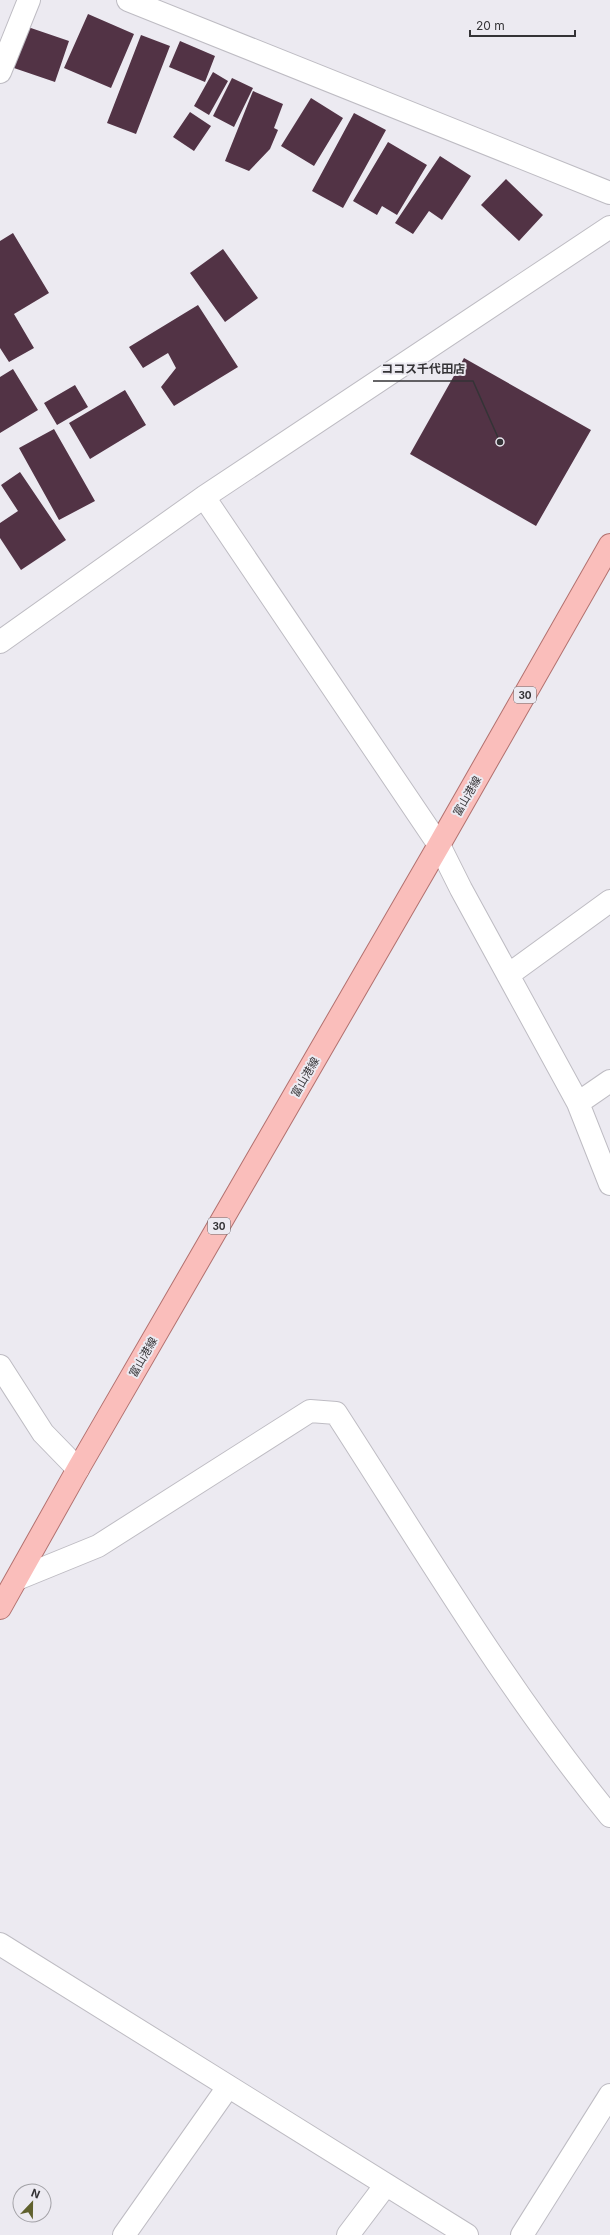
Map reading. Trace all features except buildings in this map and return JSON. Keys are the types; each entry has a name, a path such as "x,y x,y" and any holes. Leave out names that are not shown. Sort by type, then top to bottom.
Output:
{"main road":[{"name":"富山港線","path":"0,1608 78,1469 439,845 610,545"}],"street":[{"path":"0,72 29,0"},
{"path":"128,0 610,192"},
{"path":"0,642 204,497 610,227"},
{"path":"204,497 439,845 578,1103 610,1184"},
{"path":"508,975 610,901"},
{"path":"578,1103 610,1081"},
{"path":"0,1366 43,1433 78,1469"},
{"path":"17,1579 98,1546 310,1411 336,1412 505,1676 584,1785 610,1816"},
{"path":"0,1944 385,2186 467,2235"},
{"path":"124,2235 228,2087"},
{"path":"522,2235 610,2095"},
{"path":"348,2235 385,2186"}],"place":[{"name":"ココス千代田店","path":"500,442"}]}
